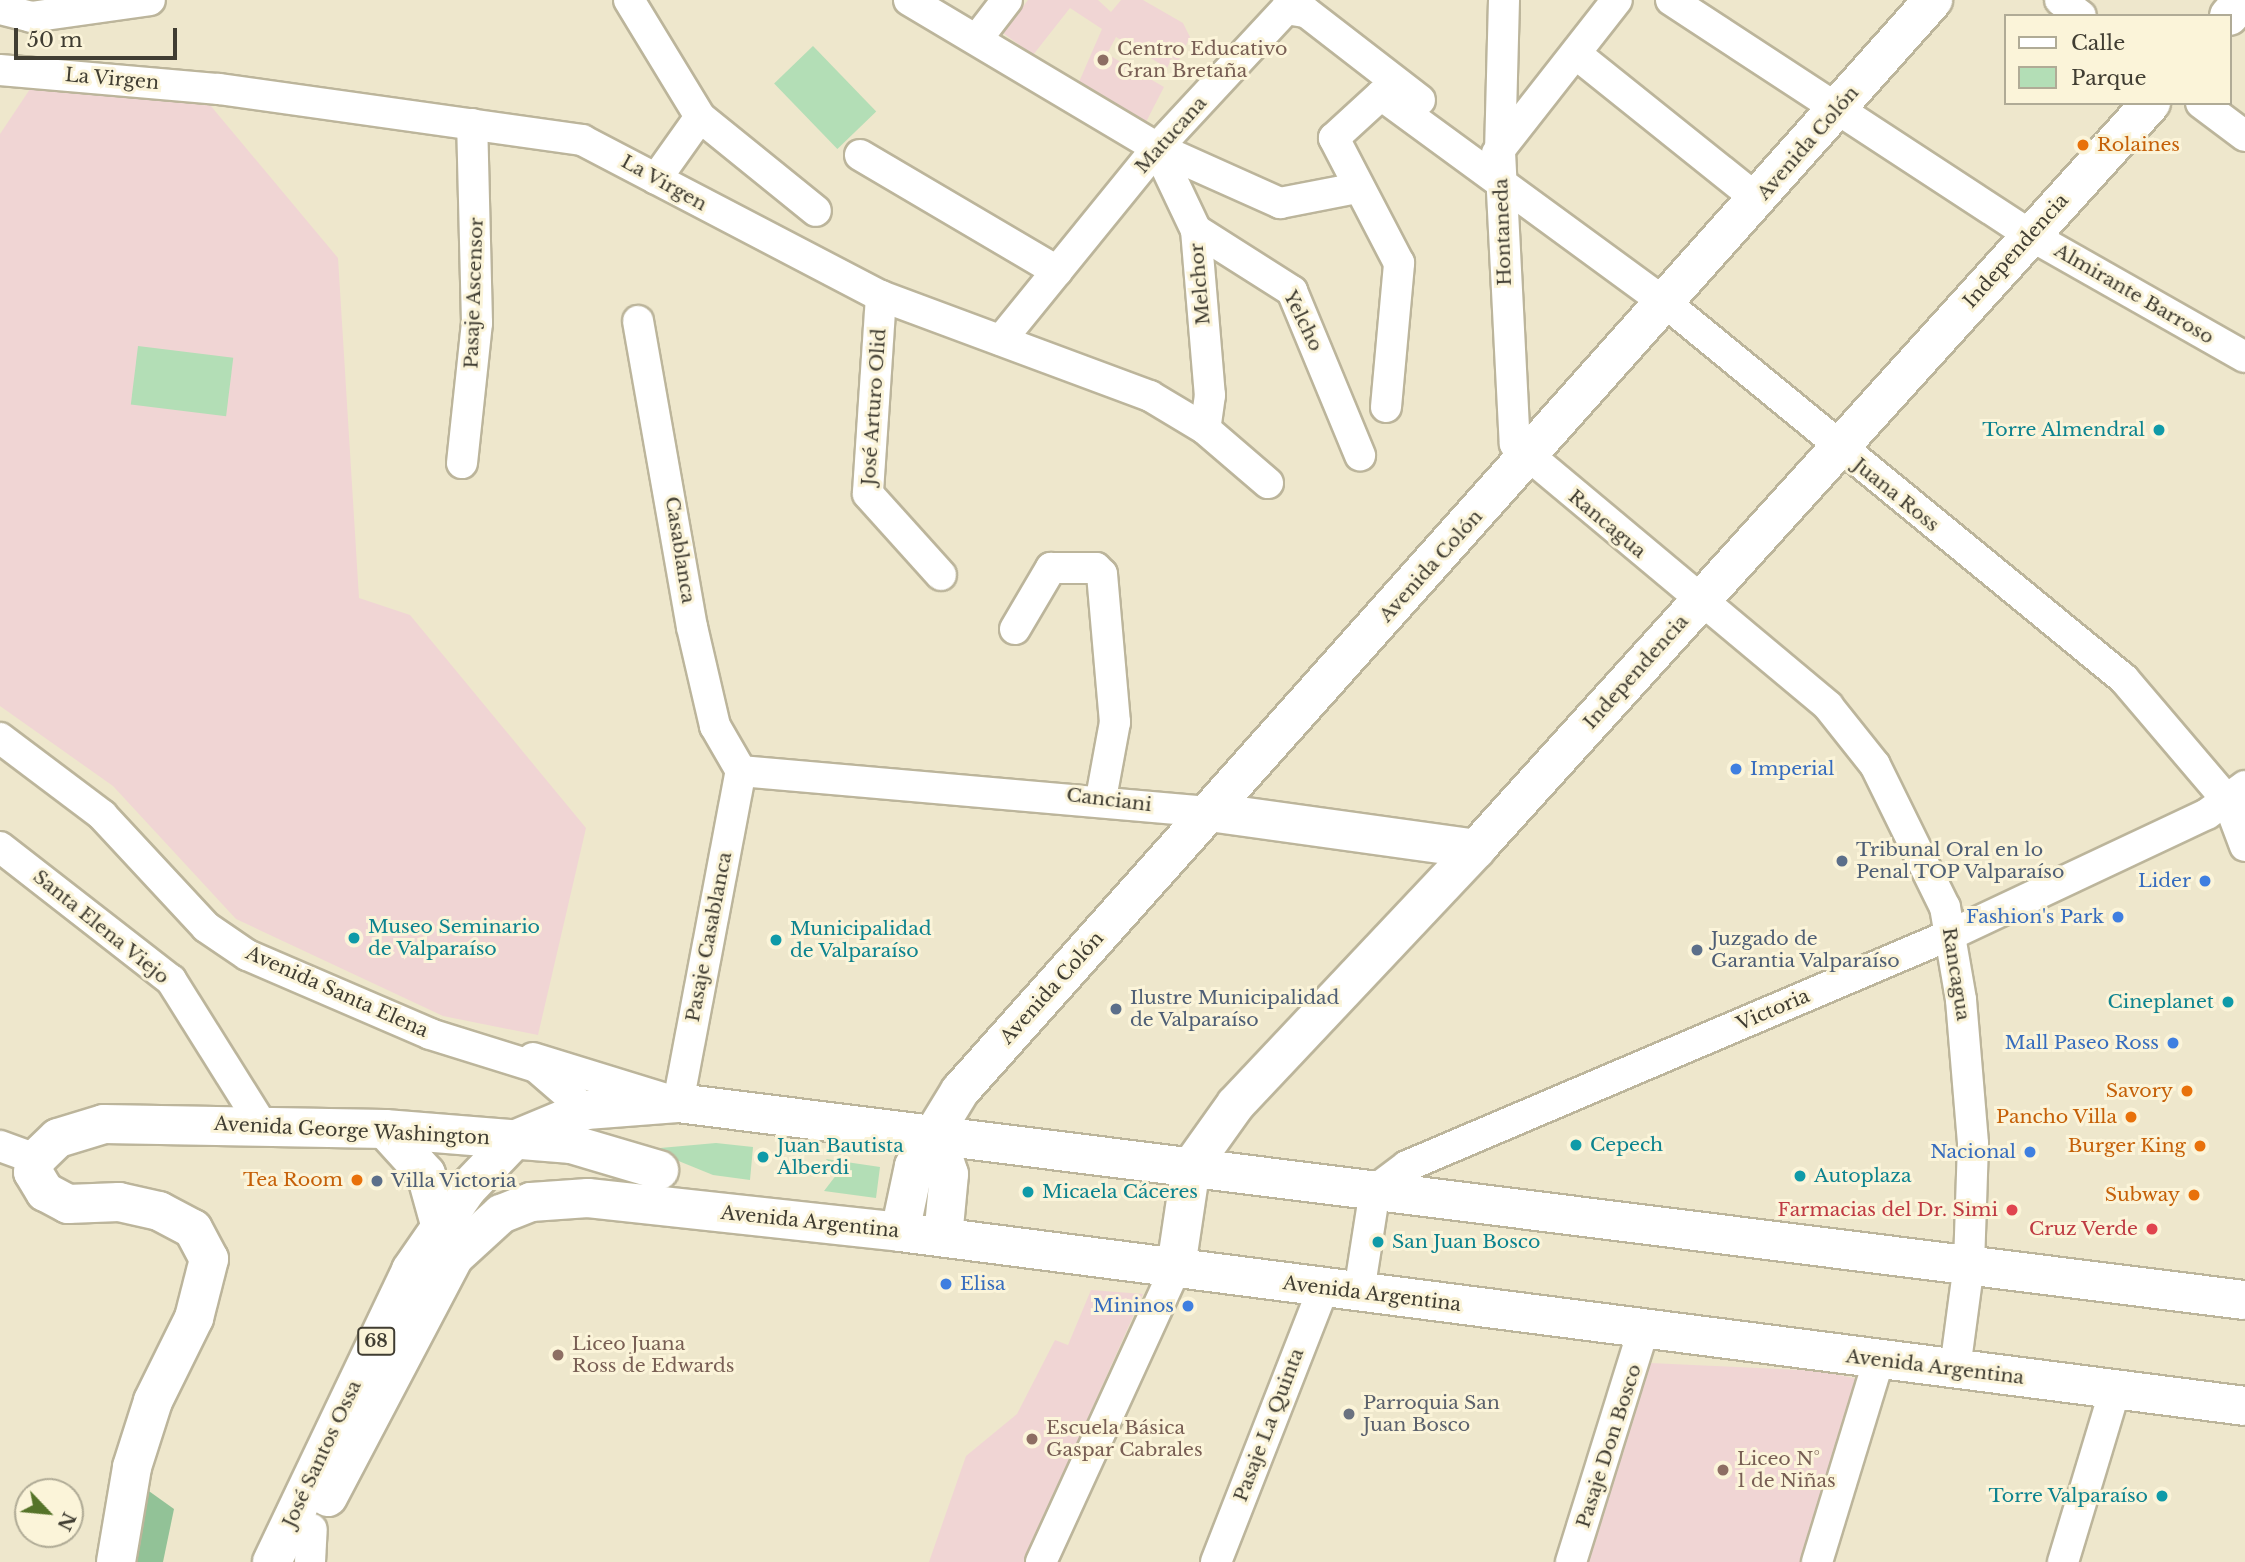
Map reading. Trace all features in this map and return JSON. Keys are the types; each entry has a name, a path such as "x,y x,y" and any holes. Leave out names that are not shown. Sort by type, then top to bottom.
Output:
{"main road":[{"name":"Avenida Colón","path":"900,1232 914,1166 936,1136 960,1091 1667,304 1933,0"},
{"path":"2231,14 2243,0"},
{"name":"Independencia","path":"1175,1267 1191,1167 1236,1104 1476,849 2149,105"},
{"name":"Canciani","path":"1210,812 1476,849"},
{"path":"659,1170 634,1151 631,1129 678,1103"},
{"path":"514,1140 586,1110 678,1103 1191,1167 1392,1182 1969,1264 2245,1300"},
{"path":"586,1110 619,1148 659,1170 722,1197 829,1225"},
{"name":"Avenida George Washington","path":"36,1159 58,1138 86,1125 260,1122 572,1144 659,1170"},
{"path":"386,1129 426,1174 440,1224"},
{"path":"936,1136 949,1174 943,1237"},
{"name":"José Santos Ossa","path":"272,1562 398,1295 440,1224 514,1140"},
{"path":"36,1159 37,1182 57,1200 159,1210 193,1229 209,1259 194,1318 153,1401 132,1467 116,1562"},
{"name":"Avenida Argentina","path":"501,1214 531,1202 588,1198 900,1232 2245,1406"},
{"name":"José Santos Ossa","path":"307,1551 454,1257 501,1214"}],"street":[{"path":"0,9 31,17 150,0"},
{"path":"629,0 700,117 816,211"},
{"path":"909,0 1157,148 1280,203 1357,188 1399,263 1386,407"},
{"path":"977,39 1007,0"},
{"name":"Hontaneda","path":"1504,0 1500,152 1510,422 1515,444 1529,457"},
{"path":"1500,152 1617,0"},
{"name":"Almirante Barroso","path":"1671,0 1840,106 2030,235 2245,357"},
{"path":"2060,0 2078,14"},
{"name":"Matucana","path":"1001,341 1157,148 1286,9 1295,7 1481,149 1500,152"},
{"path":"1576,54 1758,200"},
{"name":"La Virgen","path":"0,70 219,89 582,140 881,296 1150,396 1205,429 1268,484"},
{"name":"Juana Ross","path":"1357,188 1334,138 1381,95 1501,187 1667,304 1837,448 2124,679 2236,793 2245,846"},
{"path":"2204,105 2245,136"},
{"path":"656,179 700,117"},
{"name":"Pasaje Ascensor","path":"462,463 477,323 472,124"},
{"name":"Melchor","path":"1157,148 1196,230 1210,395 1205,429"},
{"path":"860,155 1057,271"},
{"name":"Yelcho","path":"1196,230 1292,291 1360,455"},
{"name":"José Arturo Olid","path":"881,296 868,494 941,575"},
{"name":"Casablanca","path":"638,321 692,627 715,726 741,771"},
{"name":"Rancagua","path":"1529,457 1828,706 1875,765 1915,838 1952,934 1973,1144 1969,1264 1955,1369"},
{"path":"1015,629 1051,568 1084,567 1102,574 1115,722 1101,798"},
{"name":"Avenida Santa Elena","path":"0,738 102,815 206,927 247,955 430,1034 536,1067 586,1110"},
{"name":"Canciani","path":"741,771 1101,798 1210,812"},
{"name":"Pasaje Casablanca","path":"678,1103 741,771"},
{"name":"Victoria","path":"1392,1182 1952,934 2236,793"},
{"name":"Santa Elena Viejo","path":"0,847 171,980 260,1122"},
{"name":"Avenida Santa Elena","path":"501,1054 541,1059 678,1103"},
{"path":"0,1146 36,1159"},
{"path":"1354,1292 1392,1182"},
{"path":"1041,1562 1175,1267"},
{"name":"Pasaje La Quinta","path":"1216,1562 1354,1292"},
{"name":"Pasaje Don Bosco","path":"1571,1562 1644,1328"},
{"path":"1817,1562 1879,1359"},
{"path":"2063,1562 2115,1390"}],"shaded area":[{"name":"Centro Educativo Gran Bretaña","path":"1028,0 1098,0 1111,12 1121,0 1143,0 1183,23 1190,37 1178,62 1172,58 1167,68 1116,37 1107,54 1164,87 1146,122 1079,82 1102,29 1070,8 1033,55 1003,33"},
{"path":"32,86 200,93 338,258 359,598 410,615 586,828 538,1035 443,1016 236,919 113,786 0,706 0,134"},
{"name":"Escuela Básica Gaspar Cabrales","path":"1091,1290 1143,1294 1024,1562 929,1562 966,1456 1017,1414 1055,1340 1068,1345"},
{"name":"Liceo N° 1 de Niñas","path":"1650,1363 1820,1371 1858,1379 1801,1562 1589,1562"}],"green space":[{"path":"813,46 876,111 837,149 774,84"},
{"path":"138,346 233,358 226,416 131,405"},
{"path":"716,1143 753,1147 750,1180 713,1175 649,1149"},
{"path":"826,1159 880,1167 876,1198 824,1191 837,1174"},
{"path":"146,1489 174,1509 163,1562 132,1562"}],"place":[{"name":"Centro Educativo Gran Bretaña","path":"1103,60"},
{"name":"Rolaines","path":"2083,145"},
{"name":"Torre Almendral","path":"2159,430"},
{"name":"Imperial","path":"1736,769"},
{"name":"Tribunal Oral en lo Penal TOP Valparaíso","path":"1842,861"},
{"name":"Lider","path":"2205,881"},
{"name":"Fashion's Park","path":"2118,917"},
{"name":"Museo Seminario de Valparaíso","path":"354,938"},
{"name":"Municipalidad de Valparaíso","path":"776,940"},
{"name":"Juzgado de Garantia Valparaíso","path":"1697,950"},
{"name":"Cineplanet","path":"2228,1002"},
{"name":"Ilustre Municipalidad de Valparaíso","path":"1116,1009"},
{"name":"Mall Paseo Ross","path":"2173,1043"},
{"name":"Savory","path":"2187,1091"},
{"name":"Pancho Villa","path":"2131,1117"},
{"name":"Cepech","path":"1576,1145"},
{"name":"Burger King","path":"2200,1146"},
{"name":"Nacional","path":"2030,1152"},
{"name":"Juan Bautista Alberdi","path":"763,1157"},
{"name":"Autoplaza","path":"1800,1176"},
{"name":"Tea Room","path":"357,1180"},
{"name":"Villa Victoria","path":"377,1181"},
{"name":"Micaela Cáceres","path":"1028,1192"},
{"name":"Subway","path":"2194,1195"},
{"name":"Farmacias del Dr. Simi","path":"2012,1210"},
{"name":"Cruz Verde","path":"2152,1229"},
{"name":"San Juan Bosco","path":"1378,1242"},
{"name":"Elisa","path":"946,1284"},
{"name":"Mininos","path":"1188,1306"},
{"name":"Liceo Juana Ross de Edwards","path":"558,1355"},
{"name":"Parroquia San Juan Bosco","path":"1349,1414"},
{"name":"Escuela Básica Gaspar Cabrales","path":"1032,1439"},
{"name":"Liceo N° 1 de Niñas","path":"1723,1470"},
{"name":"Torre Valparaíso","path":"2162,1496"}]}
